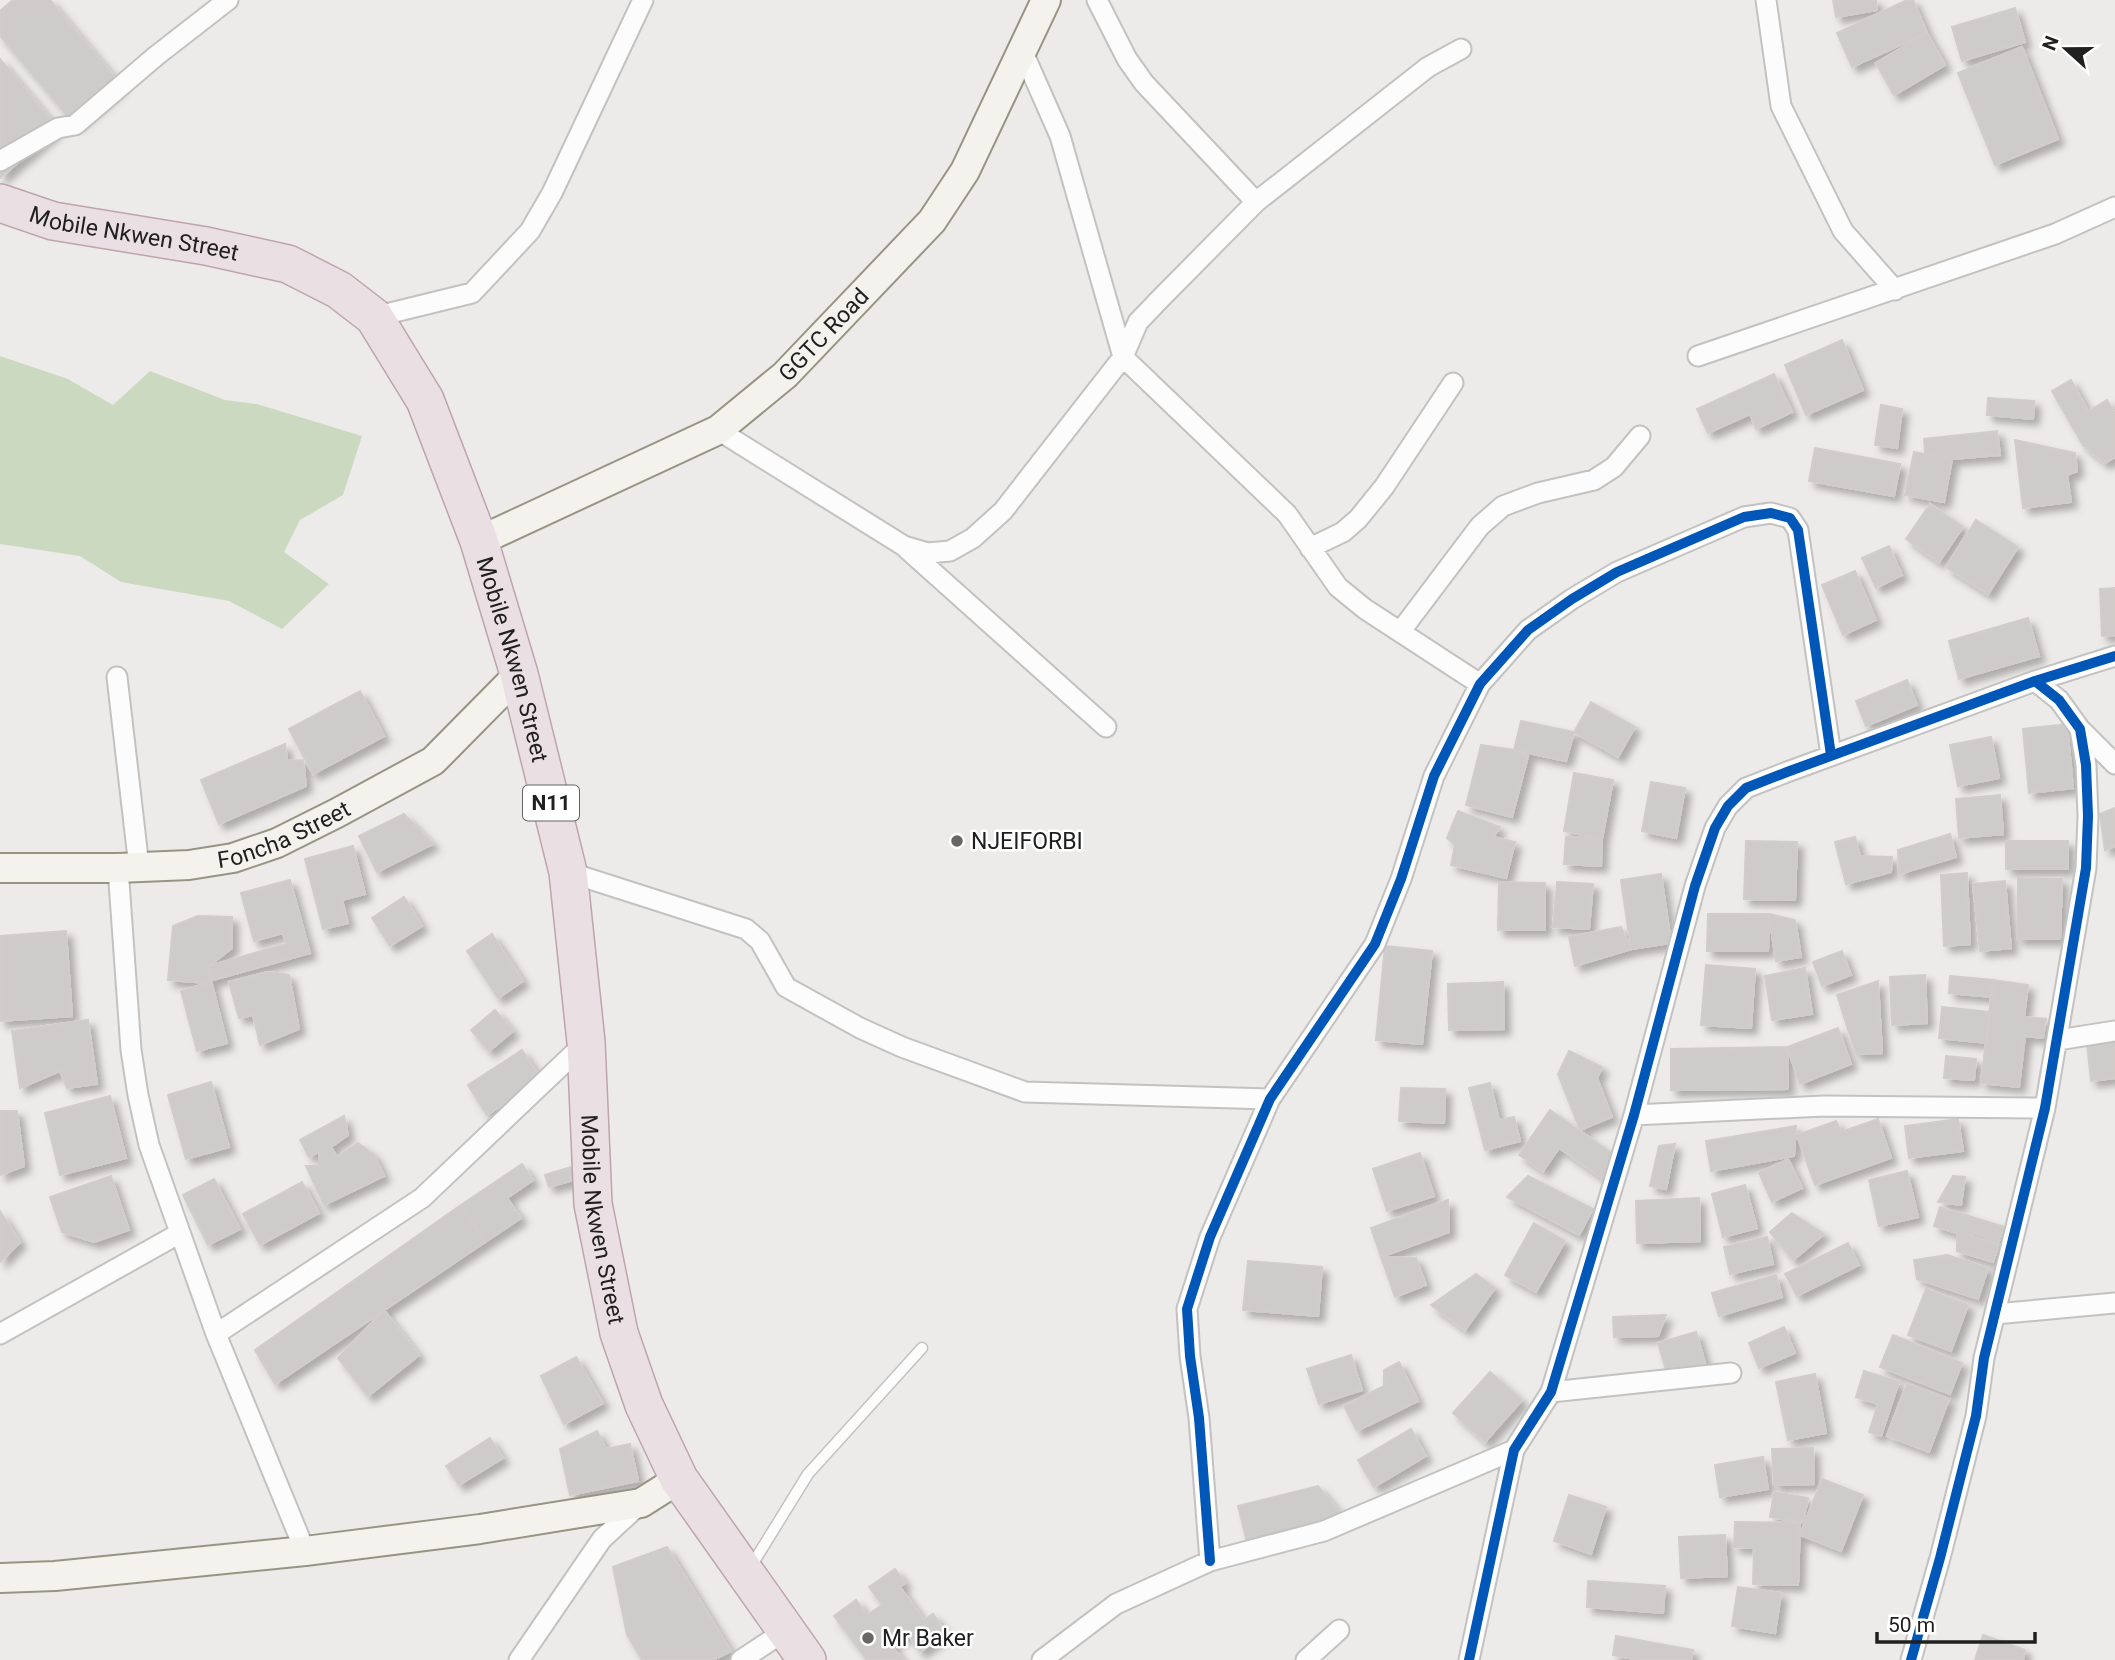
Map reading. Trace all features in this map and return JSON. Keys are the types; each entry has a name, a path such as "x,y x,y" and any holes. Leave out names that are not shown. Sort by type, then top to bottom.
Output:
{"highway":[{"name":"Mobile Nkwen Street","path":"0,203 53,221 206,246 288,264 339,290 374,317 425,400 479,541 519,674 568,872 586,1042 593,1204 619,1333 643,1405 679,1479 807,1660"}],"street":[{"path":"0,161 58,128 75,125 228,0"},
{"path":"374,317 472,293 530,231 552,194 643,0"},
{"path":"1097,0 1126,59 1144,83 1256,202"},
{"path":"1766,0 1781,106 1843,231 1895,290"},
{"name":"GGTC Road","path":"479,541 718,430 785,375 932,221 965,171 1042,1"},
{"path":"904,546 928,553 950,551 973,538 1003,511 1122,357 1139,322 1256,202 1429,67 1461,49"},
{"path":"1022,50 1060,136 1122,357 1287,514 1338,587 1365,609 1480,684"},
{"path":"1698,356 2055,234 2115,206"},
{"path":"1310,548 1343,532 1358,519 1384,487 1453,383"},
{"path":"718,430 904,546 1106,727"},
{"path":"1400,632 1480,526 1503,506 1538,493 1594,480 1614,467 1640,436"},
{"path":"1210,1561 1187,1309 1210,1237 1270,1099 1375,944 1401,879 1434,776 1480,684 1528,630 1572,598 1617,572 1744,517 1771,513 1790,518 1798,530 1831,755"},
{"path":"1469,1660 1514,1450 1551,1392 1634,1115 1695,886 1715,828 1728,806 1746,788 1831,755 2035,681 2115,656"},
{"name":"Foncha Street","path":"0,868 189,864 233,858 277,843 433,761 519,674"},
{"path":"117,677 128,867 131,1050 138,1095 149,1145 216,1334 305,1550"},
{"path":"2035,681 2059,699 2080,729 2115,764"},
{"path":"1911,1660 1976,1416 1984,1358 2045,1108 2058,1040 2086,868 2087,791 2080,729"},
{"path":"568,872 746,929 760,941 786,987 860,1028 902,1047 1025,1092 1270,1099"},
{"path":"2058,1040 2115,1031"},
{"path":"216,1334 422,1198 586,1042"},
{"path":"1634,1115 1824,1106 2045,1108"},
{"path":"0,1334 180,1233"},
{"path":"1995,1314 2115,1303"},
{"path":"1551,1392 1731,1373"},
{"path":"1042,1660 1116,1604 1210,1561 1324,1531 1514,1450"},
{"path":"519,1660 601,1539 641,1503 679,1479"},
{"path":"0,1578 55,1576 305,1550 480,1529 641,1503"},
{"path":"1306,1660 1339,1630"},
{"path":"741,1660 785,1631"}],"lane":[{"path":"746,1574 808,1474 922,1348"}],"green space":[{"path":"0,356 68,379 113,405 150,371 225,400 257,404 362,436 343,495 300,520 284,552 329,584 282,629 229,601 121,582 80,556 0,544"}],"building":[{"path":"13,0 50,0 121,85 75,125 0,36 0,11"},
{"path":"1833,0 1876,0 1877,10 1836,17"},
{"path":"1907,0 1913,0 1927,33 1852,67 1837,33"},
{"path":"2015,8 2025,42 1962,61 1952,27"},
{"path":"1927,33 1945,65 1894,95 1876,63"},
{"path":"2022,47 2058,139 1995,165 1958,73"},
{"path":"0,59 58,128 0,178"},
{"path":"1842,340 1863,390 1806,415 1785,365"},
{"path":"1774,374 1792,412 1756,429 1750,414 1708,433 1697,409"},
{"path":"2071,380 2088,411 2107,400 2115,414 2115,457 2105,463 2083,445 2052,391"},
{"path":"1988,398 2034,401 2033,419 1987,415"},
{"path":"1881,405 1902,409 1897,448 1875,445"},
{"path":"1997,431 2000,455 1952,459 1925,452 1924,439"},
{"path":"2015,440 2075,453 2077,471 2067,475 2071,502 2023,508"},
{"path":"1815,448 1900,464 1894,496 1809,481"},
{"path":"1914,452 1952,459 1944,502 1905,495"},
{"path":"1930,504 1963,527 1939,562 1906,539"},
{"path":"1976,520 2018,547 1988,594 1946,567"},
{"path":"1889,546 1902,575 1876,588 1862,558"},
{"path":"1855,571 1876,620 1843,635 1822,585"},
{"path":"2115,588 2115,635 2102,636 2100,589"},
{"path":"2028,618 2039,656 1959,679 1949,641"},
{"path":"1907,680 1917,705 1866,726 1856,701"},
{"path":"360,691 384,736 313,774 289,729"},
{"path":"1591,702 1635,727 1618,757 1574,732"},
{"path":"1521,721 1574,732 1566,761 1514,750"},
{"path":"2067,724 2073,788 2029,793 2023,729"},
{"path":"1991,737 1999,778 1958,786 1950,745"},
{"path":"285,744 287,761 303,760 306,786 219,824 201,780"},
{"path":"1481,745 1514,750 1528,756 1512,817 1466,805"},
{"path":"1574,773 1613,780 1602,839 1564,831"},
{"path":"1651,782 1685,788 1676,838 1642,831"},
{"path":"2000,795 2003,834 1959,838 1956,799"},
{"path":"2115,808 2115,846 2105,850 2100,814"},
{"path":"1458,811 1500,827 1493,837 1515,842 1506,878 1451,865 1455,845 1447,838"},
{"path":"404,814 433,844 377,872 359,836"},
{"path":"1950,834 1956,857 1899,874 1898,850"},
{"path":"1566,837 1602,839 1601,866 1564,864"},
{"path":"1855,837 1860,856 1892,857 1891,872 1846,884 1835,842"},
{"path":"1746,841 1797,842 1795,900 1744,899"},
{"path":"2006,841 2068,841 2068,869 2006,869"},
{"path":"353,846 365,894 342,900 348,923 323,929 305,859"},
{"path":"1967,873 1970,944 1944,946 1941,875"},
{"path":"1661,874 1671,943 1631,949 1621,880"},
{"path":"2018,878 2062,879 2060,939 2017,939"},
{"path":"290,880 310,953 213,980 209,966 286,944 283,933 254,941 241,893"},
{"path":"2005,881 2011,948 1980,951 1973,884"},
{"path":"1499,882 1545,883 1545,930 1498,930"},
{"path":"1557,882 1593,884 1589,929 1553,927"},
{"path":"404,897 422,926 390,946 372,918"},
{"path":"1708,914 1769,914 1768,951 1707,951"},
{"path":"1769,914 1795,920 1801,957 1776,961"},
{"path":"198,916 232,917 232,948 209,966 208,983 168,980 173,926"},
{"path":"1621,927 1631,949 1575,966 1569,937"},
{"path":"66,931 72,1016 0,1021 0,936"},
{"path":"492,934 523,981 498,998 467,951"},
{"path":"1385,946 1432,951 1422,1044 1376,1040"},
{"path":"1842,951 1851,975 1822,986 1813,962"},
{"path":"1706,965 1755,969 1751,1028 1701,1025"},
{"path":"1805,968 1812,1014 1772,1020 1765,976"},
{"path":"268,972 289,975 299,1029 260,1045 253,1015 239,1018 229,982"},
{"path":"209,973 227,1043 197,1051 181,991 208,983"},
{"path":"1925,975 1927,1023 1892,1025 1890,977"},
{"path":"1950,976 1993,980 1992,997 1949,993"},
{"path":"1993,980 2028,985 2024,1017 2046,1019 2043,1038 2025,1036 2019,1087 1981,1083"},
{"path":"1878,981 1882,1053 1856,1054 1837,995"},
{"path":"1503,982 1504,1029 1449,1030 1448,984"},
{"path":"1942,1007 1990,1012 1987,1043 1939,1038"},
{"path":"495,1010 513,1031 489,1051 471,1030"},
{"path":"88,1020 97,1084 67,1088 60,1071 20,1088 12,1031"},
{"path":"1838,1028 1851,1064 1800,1084 1787,1047"},
{"path":"2115,1039 2115,1078 2091,1081 2087,1043"},
{"path":"1787,1047 1788,1089 1671,1090 1671,1049"},
{"path":"522,1050 541,1079 487,1115 468,1085"},
{"path":"1569,1051 1602,1067 1597,1078 1612,1117 1580,1130 1558,1074"},
{"path":"1946,1056 1976,1059 1974,1080 1944,1078"},
{"path":"211,1082 229,1147 186,1159 168,1095"},
{"path":"1490,1083 1499,1120 1514,1117 1520,1141 1485,1150 1469,1088"},
{"path":"1401,1088 1445,1089 1444,1123 1399,1121"},
{"path":"110,1096 126,1158 60,1175 45,1113"},
{"path":"1550,1110 1620,1159 1605,1180 1559,1148 1543,1171 1519,1155"},
{"path":"0,1111 17,1111 24,1166 0,1175"},
{"path":"344,1116 348,1135 331,1147 337,1157 358,1143 374,1155 384,1176 324,1205 306,1166 319,1166 319,1152 309,1157 300,1140"},
{"path":"1878,1119 1891,1158 1815,1185 1797,1135 1836,1121 1841,1132"},
{"path":"1958,1119 1963,1151 1909,1158 1905,1126"},
{"path":"1796,1126 1794,1156 1711,1171 1706,1141"},
{"path":"1675,1144 1666,1189 1650,1186 1659,1146"},
{"path":"1420,1153 1434,1196 1387,1211 1373,1169"},
{"path":"1788,1159 1802,1188 1772,1202 1759,1173"},
{"path":"584,1163 584,1177 549,1187 545,1175"},
{"path":"522,1164 533,1180 507,1198 521,1218 485,1242 461,1205"},
{"path":"1907,1171 1918,1217 1879,1226 1869,1180"},
{"path":"111,1176 129,1230 94,1242 62,1232 50,1197"},
{"path":"1528,1176 1593,1209 1579,1235 1507,1197"},
{"path":"1953,1176 1965,1177 1961,1205 1938,1202"},
{"path":"214,1179 240,1229 208,1245 183,1195"},
{"path":"302,1182 319,1213 260,1245 243,1214"},
{"path":"1745,1185 1757,1228 1723,1237 1712,1194"},
{"path":"1699,1198 1700,1241 1637,1243 1636,1201"},
{"path":"1448,1200 1449,1232 1381,1257 1371,1228"},
{"path":"461,1205 485,1242 275,1384 255,1350"},
{"path":"1940,1207 2004,1227 1999,1241 1973,1233 1972,1236 1999,1244 1993,1262 1957,1251 1957,1233 1934,1226"},
{"path":"0,1211 20,1242 0,1262"},
{"path":"1792,1213 1824,1234 1793,1260 1770,1232"},
{"path":"1534,1223 1565,1241 1536,1292 1505,1275"},
{"path":"1767,1237 1773,1264 1730,1274 1724,1247"},
{"path":"1848,1243 1859,1265 1797,1296 1785,1274"},
{"path":"1947,1255 1988,1268 1978,1299 1917,1279 1914,1260"},
{"path":"1381,1257 1416,1258 1426,1285 1395,1297"},
{"path":"1248,1261 1322,1267 1318,1316 1243,1310"},
{"path":"1476,1274 1495,1288 1465,1330 1431,1305"},
{"path":"1776,1275 1782,1297 1719,1316 1712,1293"},
{"path":"1926,1289 1968,1305 1951,1351 1908,1335"},
{"path":"384,1310 419,1355 368,1396 338,1358"},
{"path":"1666,1315 1658,1336 1614,1337 1613,1317"},
{"path":"1784,1327 1795,1353 1759,1368 1749,1343"},
{"path":"1696,1332 1706,1366 1668,1377 1658,1343"},
{"path":"1893,1335 1962,1363 1950,1394 1880,1367"},
{"path":"1351,1355 1362,1390 1319,1404 1307,1369"},
{"path":"576,1357 603,1403 564,1424 541,1376"},
{"path":"1399,1362 1418,1401 1357,1431 1344,1406 1384,1386 1384,1370"},
{"path":"1864,1371 1899,1382 1881,1436 1869,1432 1878,1404 1856,1397"},
{"path":"1490,1372 1522,1400 1485,1442 1453,1413"},
{"path":"1815,1374 1826,1433 1788,1440 1776,1382"},
{"path":"1907,1384 1949,1399 1929,1452 1887,1436"},
{"path":"1411,1429 1426,1456 1374,1487 1358,1460"},
{"path":"597,1431 606,1449 630,1444 638,1481 570,1495 560,1449"},
{"path":"490,1438 503,1458 459,1485 446,1466"},
{"path":"1813,1448 1814,1484 1774,1485 1772,1449"},
{"path":"1763,1457 1768,1489 1720,1497 1715,1465"},
{"path":"1822,1479 1863,1495 1841,1551 1800,1535"},
{"path":"1318,1486 1344,1518 1247,1542 1238,1506"},
{"path":"1774,1492 1808,1498 1803,1523 1770,1517"},
{"path":"1569,1495 1606,1507 1591,1554 1554,1541"},
{"path":"1735,1522 1800,1523 1798,1585 1753,1584 1754,1548 1734,1547"},
{"path":"1725,1535 1727,1576 1681,1578 1679,1537"},
{"path":"667,1547 731,1651 713,1660 642,1660 627,1635 613,1567"},
{"path":"895,1569 905,1583 900,1587 924,1620 933,1614 946,1633 920,1652 907,1633 891,1645 903,1660 867,1660 834,1616 856,1600 867,1615 882,1605 869,1587"},
{"path":"1588,1581 1665,1586 1663,1613 1587,1607"},
{"path":"1738,1587 1781,1593 1775,1633 1732,1626"},
{"path":"1983,1635 2025,1650 2023,1660 1975,1660"},
{"path":"1616,1636 1693,1650 1691,1660 1639,1660 1613,1655"}],"cycle path":[{"path":"1210,1561 1187,1309 1210,1237 1270,1099 1375,944 1401,879 1434,776 1480,684 1528,630 1617,572 1744,517 1771,513 1790,518 1798,530 1831,755"},
{"path":"1469,1660 1514,1450 1551,1392 1634,1115 1695,886 1715,828 1728,806 1746,788 1787,772 2035,681 2115,656"},
{"path":"1911,1660 1976,1416 1984,1358 2045,1108 2086,868 2086,765 2080,729 2059,700 2035,681"}],"place":[{"name":"NJEIFORBI","path":"957,841"},
{"name":"Mr Baker","path":"868,1638"}]}
